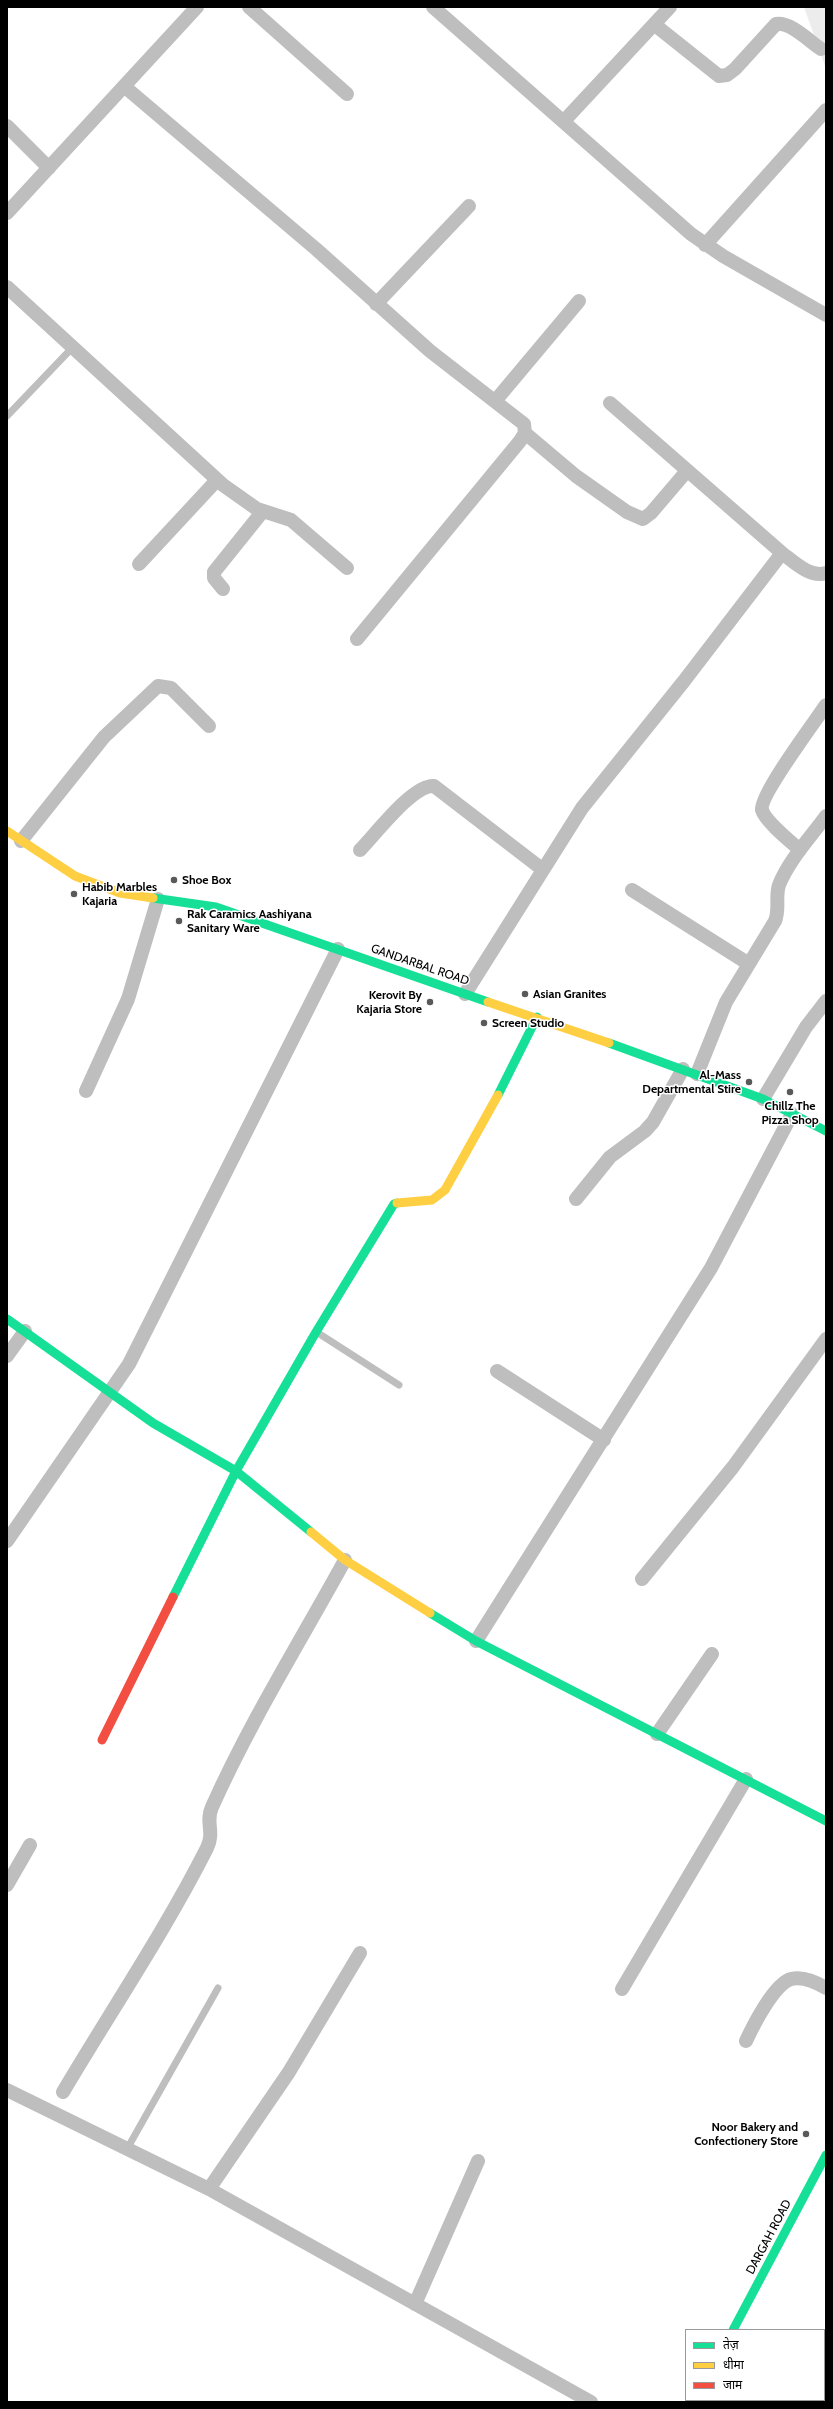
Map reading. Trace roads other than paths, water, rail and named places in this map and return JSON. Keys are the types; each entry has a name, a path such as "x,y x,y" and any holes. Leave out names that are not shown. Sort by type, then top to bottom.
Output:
{"street":[{"path":"7,213 125,87 197,7"},
{"path":"249,7 347,94"},
{"path":"433,7 705,245 826,315"},
{"path":"564,121 655,25 670,7"},
{"path":"655,25 719,76 727,75 735,69 776,24 782,23 821,49"},
{"path":"125,87 316,250 430,351 519,418 526,428 525,433 357,639"},
{"path":"705,245 826,110"},
{"path":"7,126 49,168"},
{"path":"376,304 469,206"},
{"path":"7,287 216,480 244,501 263,511 291,520 347,568"},
{"path":"496,400 579,301"},
{"path":"610,403 686,472 782,553 814,574 826,573"},
{"path":"525,433 576,476 628,512 643,519 651,513 686,472"},
{"path":"139,564 216,480"},
{"path":"224,589 214,578 214,572 263,511"},
{"path":"465,994 582,808 684,681 782,553"},
{"path":"21,842 104,737 158,686 171,688 209,726"},
{"path":"800,850 767,818 762,810 762,803 770,788 826,705"},
{"path":"360,850 407,800 427,785 434,786 542,870"},
{"path":"697,1074 726,1002 775,921 778,914 779,886 800,850 826,816"},
{"name":"GANDARBAL ROAD","path":"7,831 21,842 75,876 120,893 216,907 697,1074 763,1099 826,1130"},
{"path":"632,890 749,964"},
{"path":"86,1091 128,999 158,898"},
{"path":"7,1541 128,1364 180,1265 338,949"},
{"path":"763,1099 806,1026 826,1001"},
{"path":"102,1740 236,1471 316,1332 394,1204 402,1200 430,1202 439,1197 445,1190 479,1132 537,1018"},
{"path":"576,1199 610,1157 645,1131 653,1122 683,1069"},
{"path":"476,1641 711,1268 792,1114"},
{"path":"7,1319 109,1393 182,1442 236,1471 345,1560 476,1641 826,1821"},
{"path":"7,1356 25,1331"},
{"path":"642,1579 733,1467 826,1339"},
{"path":"497,1371 604,1440"},
{"path":"63,2092 187,1886 212,1837 209,1822 211,1808 245,1740 345,1560"},
{"path":"657,1734 712,1654"},
{"path":"622,1989 746,1779"},
{"path":"7,1885 30,1845"},
{"path":"209,2189 289,2072 360,1953"},
{"path":"746,2041 764,2009 779,1988 789,1979 800,1978 826,1988"},
{"path":"7,2090 209,2189 591,2402"},
{"name":"DARGAH ROAD","path":"734,2329 826,2155"},
{"path":"415,2304 478,2161"}],"lane":[{"path":"7,416 73,347"},
{"path":"316,1332 399,1385"},
{"path":"127,2149 218,1988"}],"place":[{"name":"Shoe Box","path":"174,880"},
{"name":"Habib Marbles Kajaria","path":"74,894"},
{"name":"Rak Caramics Aashiyana Sanitary Ware","path":"179,921"},
{"name":"Asian Granites","path":"525,994"},
{"name":"Kerovit By Kajaria Store","path":"430,1002"},
{"name":"Screen Studio","path":"484,1023"},
{"name":"Al-Mass Departmental Stire","path":"749,1082"},
{"name":"Chillz The Pizza Shop","path":"790,1092"},
{"name":"Noor Bakery and Confectionery Store","path":"806,2134"}]}
